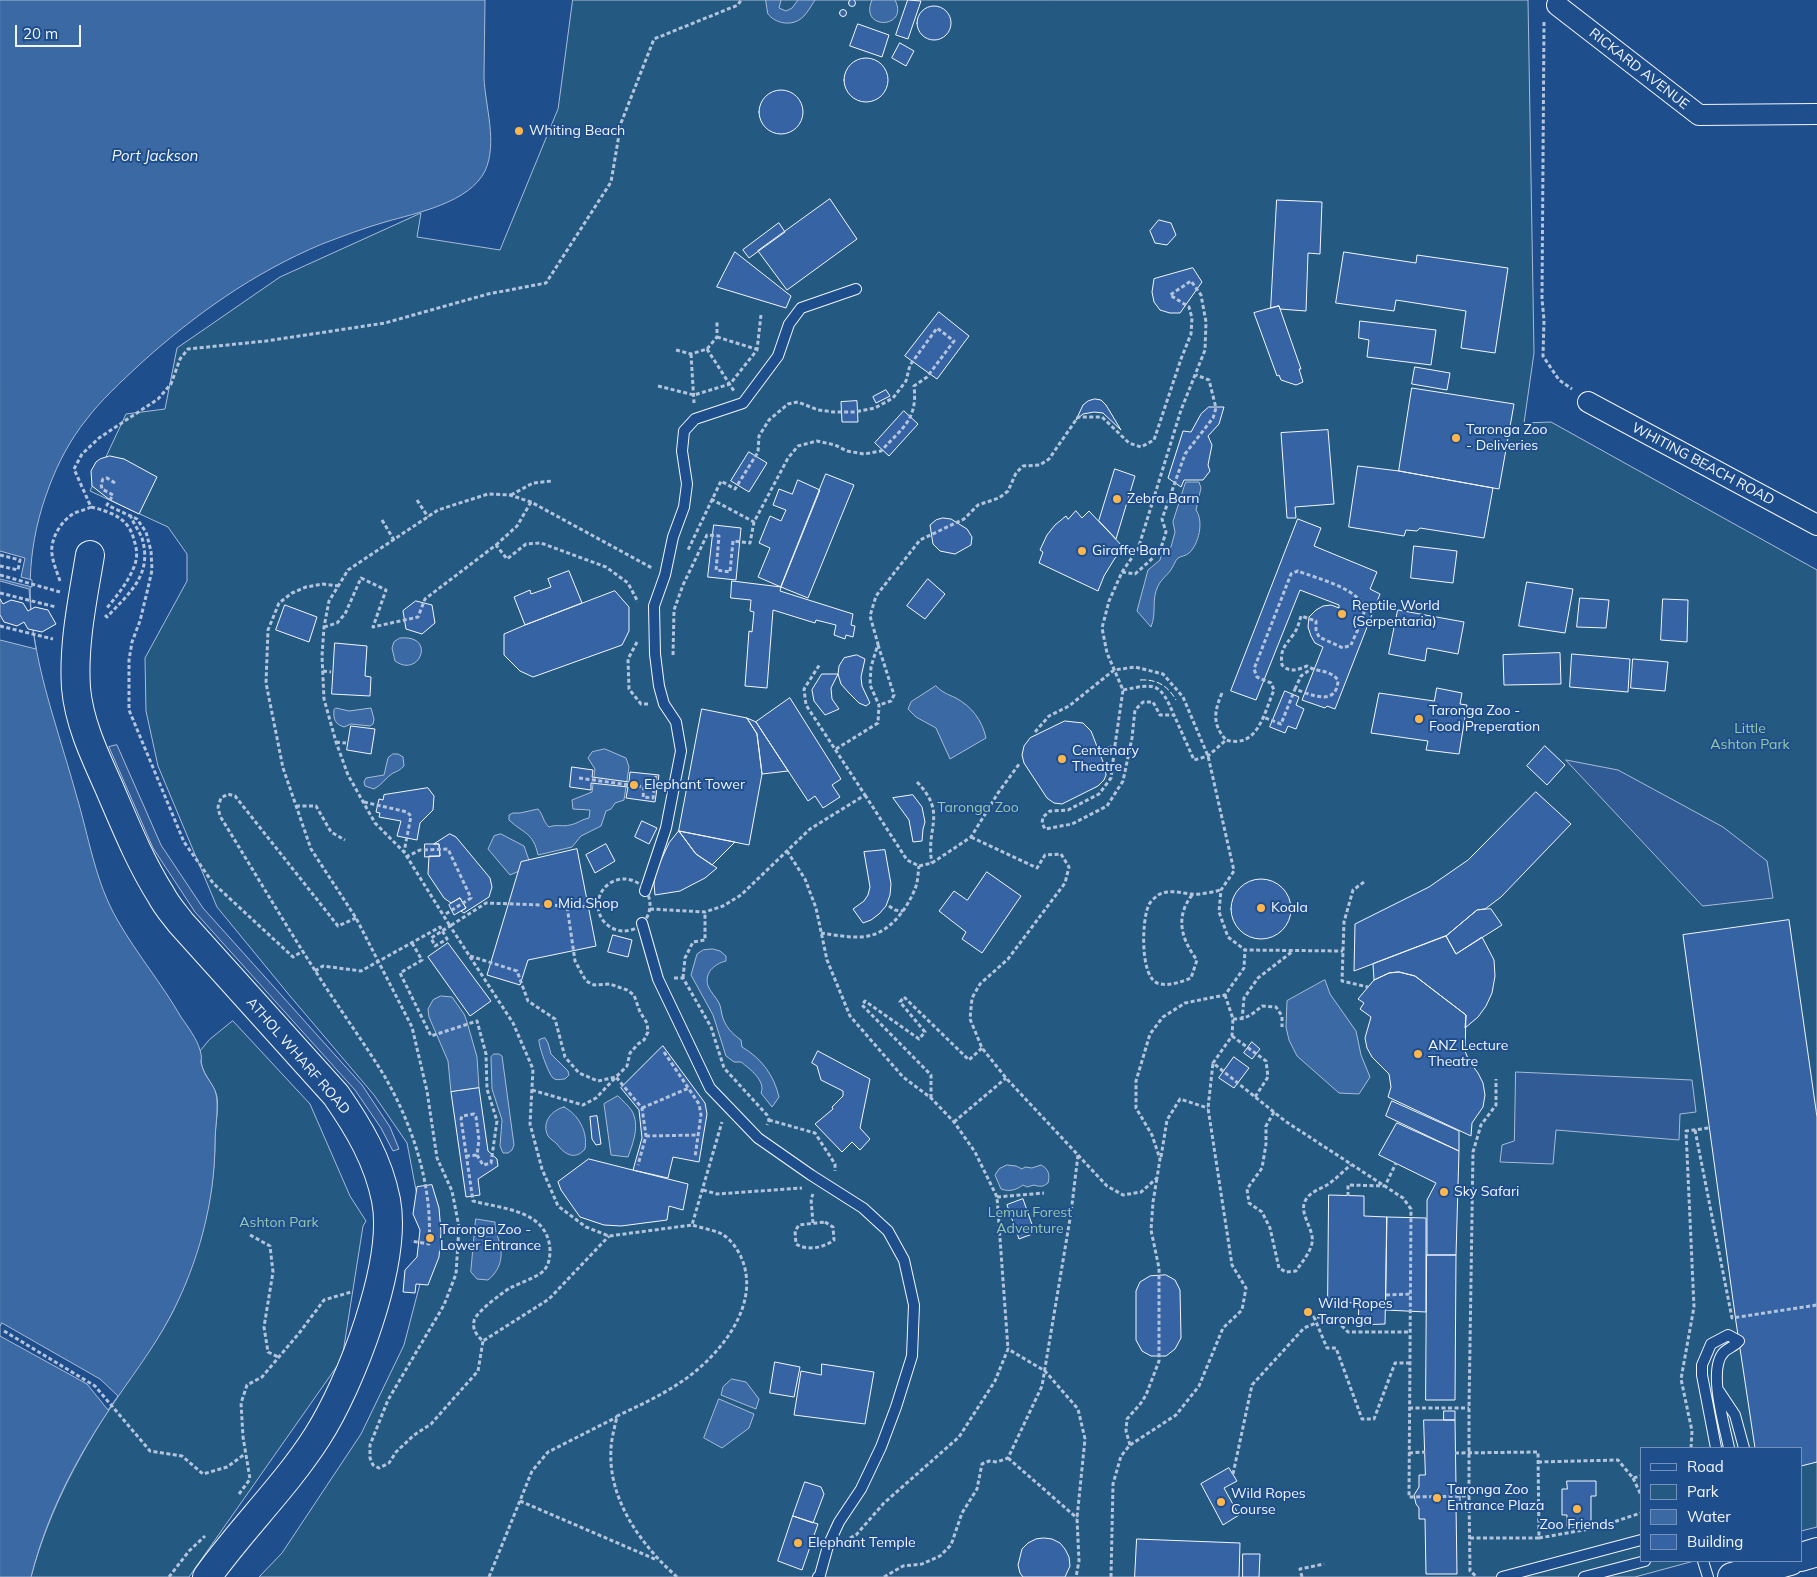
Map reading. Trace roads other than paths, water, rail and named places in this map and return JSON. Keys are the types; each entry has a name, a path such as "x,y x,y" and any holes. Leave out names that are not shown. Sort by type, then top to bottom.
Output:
{"main road":[{"name":"ATHOL WHARF ROAD","path":"90,555 76,659 76,689 81,716 90,743 136,848 162,897 181,923 336,1095 369,1146 386,1202 387,1232 381,1280 359,1349 338,1398 317,1437 289,1476 206,1577"},
{"path":"1802,1556 1817,1552"},
{"path":"1732,1577 1781,1562"}],"street":[{"name":"RICKARD AVENUE","path":"1550,10 1699,115 1817,114"},
{"name":"WHITING BEACH ROAD","path":"1588,402 1817,525"}],"lane":[{"path":"645,891 666,828 681,751 676,722 664,704 659,686 654,654 654,606 665,576 674,537 684,507 687,484 682,451 684,432 695,419 743,403 778,356 789,324 801,308 856,289"},
{"path":"642,923 658,979 710,1088 758,1138 863,1208 888,1231 904,1260 914,1305 912,1356 896,1408 881,1447 861,1489 839,1522 828,1546 818,1577"},
{"path":"1716,1447 1703,1381 1702,1365 1711,1344 1719,1338 1728,1336 1739,1341 1723,1353 1718,1362 1716,1372 1717,1388 1729,1447"},
{"path":"1717,1388 1735,1415 1744,1447"},
{"path":"1502,1577 1640,1540"},
{"path":"1584,1577 1640,1562"},
{"path":"1703,1562 1708,1577"}],"water":[{"name":"Port Jackson","path":"0,0 485,0 484,77 491,137 489,160 485,171 477,182 455,199 426,210 361,229 297,255 248,282 181,329 111,391 92,413 80,428 60,461 49,487 37,528 31,567 31,605 35,642 53,716 81,810 93,859 110,906 125,933 195,1037 200,1050 203,1069 215,1091 217,1105 212,1187 203,1232 189,1276 163,1330 95,1432 72,1472 44,1534 31,1577 0,1577"},
{"path":"766,0 781,0 779,8 786,11 792,8 798,0 815,0 802,18 795,22 787,23 774,20 768,14"},
{"path":"872,0 895,0 898,10 896,17 891,21 877,21 872,17 870,10"},
{"path":"1186,482 1199,482 1201,488 1196,510 1200,520 1198,538 1188,554 1176,560 1171,570 1158,586 1151,627 1137,611 1148,570 1171,547 1175,532 1173,522"},
{"path":"400,638 418,642 421,648 421,655 412,664 404,665 395,661 392,648 394,642"},
{"path":"936,686 962,702 971,710 982,725 986,738 950,759 936,728 916,717 908,709 911,702"},
{"path":"336,708 349,711 371,708 374,719 373,724 370,726 351,724 344,727 341,726 334,719 334,710"},
{"path":"605,749 626,758 629,767 624,800 615,803 611,809 606,811 601,826 581,836 572,847 538,855 531,838 509,820 509,815 538,809 549,827 565,826 589,818 590,810 573,809 572,800 592,792 595,769 588,758 592,752"},
{"path":"393,754 403,757 404,766 374,789 365,786 366,778 384,775 388,758"},
{"path":"501,834 524,846 531,866 510,875 488,849 494,836"},
{"path":"713,949 720,951 726,956 726,961 718,964 711,970 707,977 708,986 719,1003 723,1019 731,1032 741,1040 742,1047 761,1062 774,1081 779,1097 772,1107 761,1093 762,1089 759,1080 749,1068 741,1062 734,1062 726,1056 713,1015 691,975 697,954 703,950"},
{"path":"1325,980 1330,994 1356,1031 1361,1055 1370,1077 1359,1094 1339,1093 1297,1056 1289,1040 1286,1027 1287,1001"},
{"path":"441,996 452,997 464,1014 477,1057 479,1088 451,1092 448,1061 429,1017 428,1009 433,1000"},
{"path":"545,1038 551,1054 568,1071 569,1075 565,1079 554,1079 549,1072 539,1043 539,1040"},
{"path":"494,1054 502,1056 514,1145 508,1153 503,1153 500,1146 502,1120 492,1089 491,1057"},
{"path":"618,1096 632,1111 636,1128 628,1157 611,1155 604,1104"},
{"path":"564,1107 578,1119 584,1130 585,1149 577,1155 570,1155 563,1151 549,1137 546,1131 549,1117 555,1111"},
{"path":"1007,1165 1022,1169 1041,1165 1048,1172 1048,1183 1041,1186 1027,1187 1023,1185 1010,1190 1001,1189 995,1175 999,1169"},
{"path":"476,1219 495,1222 501,1252 500,1263 488,1280 477,1279 471,1272"},
{"path":"732,1379 746,1382 759,1399 756,1409 721,1395 723,1387"},
{"path":"719,1399 754,1414 749,1428 722,1448 704,1438"}],"place":[{"name":"Whiting Beach","path":"519,131"},
{"name":"Taronga Zoo - Deliveries","path":"1456,438"},
{"name":"Zebra Barn","path":"1117,499"},
{"name":"Giraffe Barn","path":"1082,551"},
{"name":"Reptile World (Serpentaria)","path":"1342,614"},
{"name":"Taronga Zoo - Food Preperation","path":"1419,719"},
{"name":"Centenary Theatre","path":"1062,759"},
{"name":"Elephant Tower","path":"634,785"},
{"name":"Mid Shop","path":"548,904"},
{"name":"Koala","path":"1261,908"},
{"name":"ANZ Lecture Theatre","path":"1418,1054"},
{"name":"Sky Safari","path":"1444,1192"},
{"name":"Taronga Zoo - Lower Entrance","path":"430,1238"},
{"name":"Wild Ropes Taronga","path":"1308,1312"},
{"name":"Taronga Zoo Entrance Plaza","path":"1437,1498"},
{"name":"Wild Ropes Course","path":"1221,1502"},
{"name":"Zoo Friends","path":"1577,1509"},
{"name":"Elephant Temple","path":"798,1543"}],"park label":[{"name":"Little Ashton Park","path":"1750,738"},
{"name":"Taronga Zoo","path":"978,808"},
{"name":"Lemur Forest Adventure","path":"1030,1222"},
{"name":"Ashton Park","path":"279,1223"}]}
